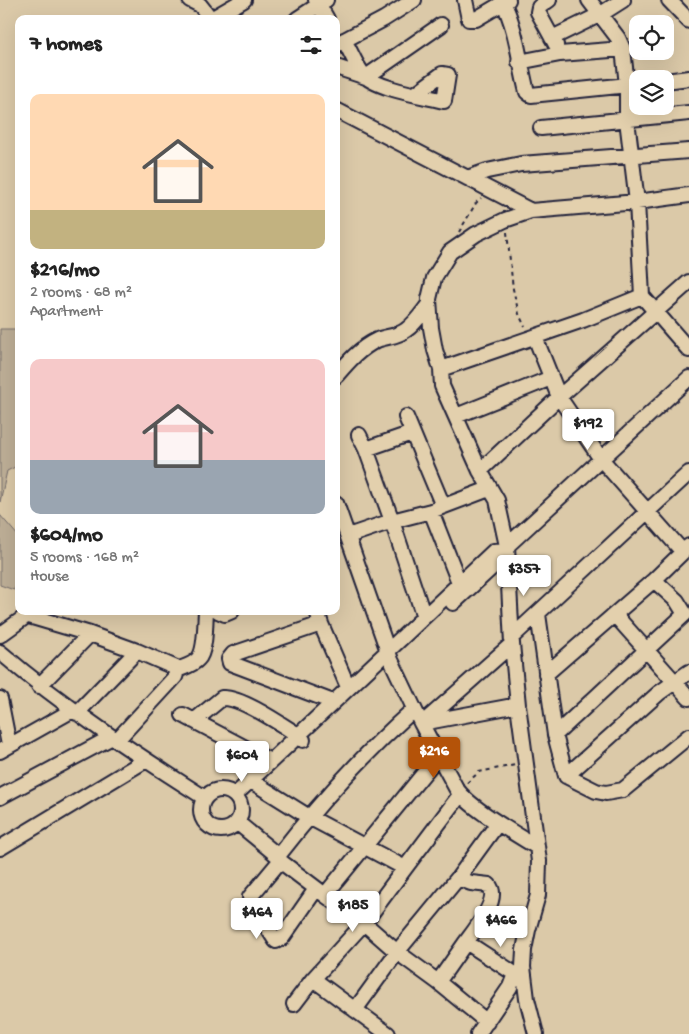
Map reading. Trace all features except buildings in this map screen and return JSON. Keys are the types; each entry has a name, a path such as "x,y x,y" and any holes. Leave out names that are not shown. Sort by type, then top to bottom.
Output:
{"street":[{"path":"218,15 244,0"},
{"path":"340,40 384,19 414,0"},
{"path":"465,0 469,19 472,20 504,1 515,30 519,62 527,92 531,94 629,84"},
{"path":"549,0 539,8 538,12 560,54"},
{"path":"589,0 618,38 629,72"},
{"path":"552,38 601,14 623,0"},
{"path":"669,0 689,21"},
{"path":"201,2 209,15"},
{"path":"303,15 321,2 326,15"},
{"path":"366,76 441,25"},
{"path":"340,41 366,76 380,85 415,94"},
{"path":"519,62 560,54 623,49"},
{"path":"340,68 366,76"},
{"path":"674,80 689,78"},
{"path":"629,106 627,120 637,202 642,296 689,350"},
{"path":"340,112 531,211"},
{"path":"541,128 689,113"},
{"path":"467,178 487,171 521,164 689,151"},
{"path":"478,1034 519,971 538,895 539,861 518,705 505,548 497,500 489,490 442,386 441,370 435,350 429,304 434,278 450,252 476,234 505,220 531,211 637,202 689,195"},
{"path":"480,471 559,397 689,282"},
{"path":"441,370 583,320 642,296"},
{"path":"340,372 353,357 366,347 378,340 400,334 408,329 429,304"},
{"path":"532,338 559,397 601,459 647,512 686,549 615,615 546,674"},
{"path":"456,416 551,378"},
{"path":"237,797 270,762 301,737 389,655 424,617 494,552 505,548 689,378"},
{"path":"406,417 460,585"},
{"path":"366,449 412,433"},
{"path":"359,435 366,449 392,521 424,617"},
{"path":"422,723 512,641 538,614 689,473"},
{"path":"343,533 437,509 489,490"},
{"path":"340,520 343,533 389,655 414,709 458,791 498,823 537,848"},
{"path":"237,797 256,784 348,687 492,569 500,560 505,548"},
{"path":"555,735 647,650 687,617 677,601 654,580"},
{"path":"538,614 555,735 566,776 596,791 606,793 623,790 689,736"},
{"path":"177,670 193,663 202,652 206,615"},
{"path":"615,615 689,698"},
{"path":"0,635 29,616 90,634 137,651 174,666 177,670"},
{"path":"332,702 230,663 230,656 319,618 348,687"},
{"path":"39,686 90,634"},
{"path":"0,699 4,748 75,712 137,651"},
{"path":"0,652 39,686 75,712 205,798"},
{"path":"0,797 114,739 171,683 177,674 177,670"},
{"path":"566,776 659,693 689,672"},
{"path":"270,762 189,718 222,698 228,697 253,708 301,737"},
{"path":"422,723 518,705"},
{"path":"414,709 379,740 309,817 250,897 252,904 276,941 280,940 320,892 365,845 438,756"},
{"path":"0,848 146,760"},
{"path":"256,784 309,817 365,845 405,868"},
{"path":"218,790 226,790 237,797 242,807 242,815 238,823 225,831 209,827 201,813 201,806 205,798 218,790"},
{"path":"294,1004 313,979 364,923 458,791"},
{"path":"238,823 320,892 364,923 397,952 487,1022"},
{"path":"355,1010 397,952 458,878 498,823"},
{"path":"438,982 481,922 492,896 492,890 489,886 471,883 458,878"},
{"path":"466,942 519,971 536,1034"},
{"path":"313,979 388,1034"}],"path":[{"path":"458,235 476,203 490,190"},
{"path":"505,220 513,289 519,314 532,338"},
{"path":"458,791 479,772 526,762"}],"shaded area":[{"path":"0,329 15,329 15,467 7,471 0,502"},
{"path":"0,515 15,532 15,588 14,590 0,585"}]}
